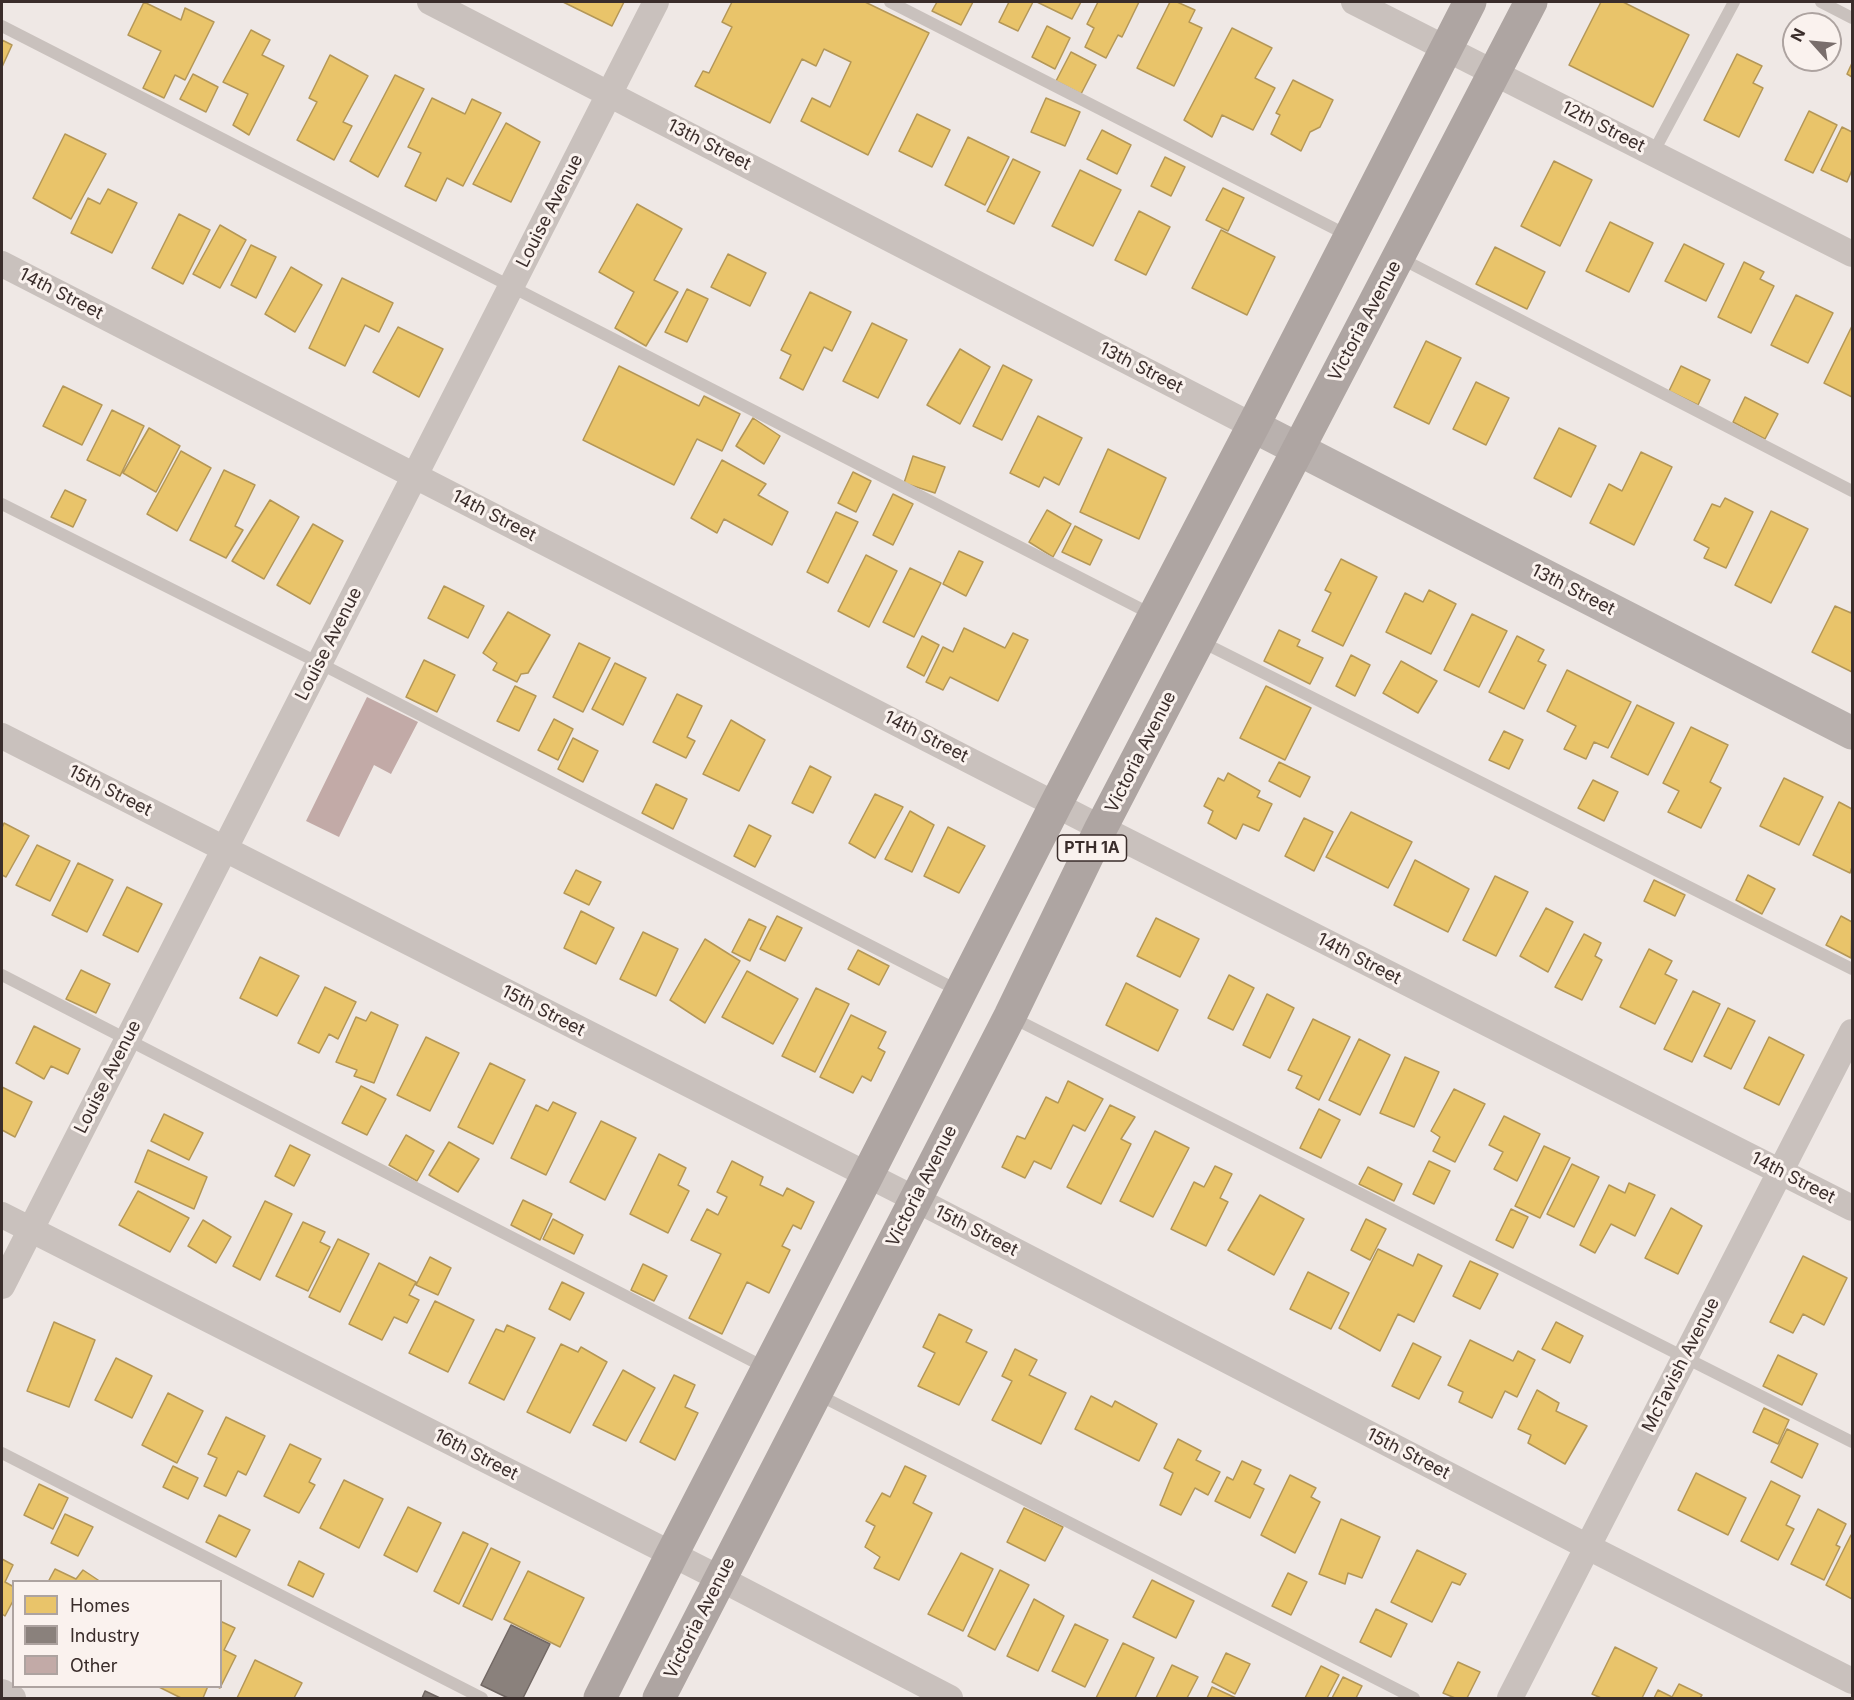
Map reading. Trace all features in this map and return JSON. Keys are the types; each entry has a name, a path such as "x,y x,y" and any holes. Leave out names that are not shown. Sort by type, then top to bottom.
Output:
{"main road":[{"name":"PTH 1A","path":"600,1698 1056,804 1470,2"},
{"name":"Victoria Avenue","path":"659,1698 1010,1016 1101,828 1531,2"}],"street":[{"name":"13th Street","path":"430,2 1852,733"},
{"name":"Louise Avenue","path":"2,1286 656,2"},
{"name":"12th Street","path":"1354,2 1852,254"},
{"name":"14th Street","path":"2,264 1101,828 1852,1208"},
{"name":"15th Street","path":"2,736 915,1199 1852,1681"},
{"name":"McTavish Avenue","path":"1510,1698 1852,1032"},
{"name":"16th Street","path":"2,1215 672,1554 950,1698"},
{"path":"2,1692 13,1698"}],"lane":[{"path":"890,2 1350,236"},
{"path":"1653,153 1734,2"},
{"path":"1821,2 1852,18"},
{"path":"2,26 1153,615"},
{"path":"1398,257 1852,491"},
{"path":"2,504 319,663 960,992"},
{"path":"1199,640 1852,969"},
{"path":"2,975 768,1368"},
{"path":"1010,1016 1852,1442"},
{"path":"815,1393 1414,1698"},
{"path":"2,1453 482,1698"}],"building: Homes":[{"path":"144,2 181,20 185,8 214,22 185,80 175,75 164,98 143,88 161,51 128,35"},
{"path":"563,2 624,2 612,26"},
{"path":"732,2 865,2 929,33 868,155 801,121 812,98 830,107 851,62 824,49 816,66 802,59 770,123 695,86 703,71 709,73 732,27 722,22"},
{"path":"937,2 973,2 961,25 932,11"},
{"path":"1009,2 1033,2 1018,31 999,22"},
{"path":"1037,2 1081,2 1072,19"},
{"path":"1098,2 1139,2 1122,37 1118,35 1106,58 1085,47 1094,28 1087,24"},
{"path":"1170,2 1177,2 1195,10 1189,22 1202,28 1174,86 1137,68"},
{"path":"1601,2 1623,2 1689,35 1653,107 1569,65"},
{"path":"1047,26 1070,38 1055,69 1032,57"},
{"path":"1232,28 1272,48 1255,78 1275,88 1253,130 1222,115 1212,137 1184,120"},
{"path":"251,30 270,40 262,55 284,66 249,135 233,125 248,94 223,82"},
{"path":"2,40 12,45 2,67"},
{"path":"1071,52 1096,65 1081,94 1056,81"},
{"path":"1737,54 1762,66 1753,83 1763,88 1739,137 1704,120"},
{"path":"330,55 368,76 343,122 352,126 334,160 297,140 317,102 309,98"},
{"path":"1852,63 1852,77 1847,74"},
{"path":"193,74 218,87 206,112 180,99"},
{"path":"395,75 424,89 378,177 350,161"},
{"path":"1293,80 1333,100 1320,127 1310,132 1301,151 1271,134 1280,115 1276,113"},
{"path":"432,98 465,114 472,99 501,113 463,186 447,178 436,201 405,186 421,153 408,147"},
{"path":"1046,98 1080,112 1065,146 1031,132"},
{"path":"1809,111 1837,125 1813,173 1785,160"},
{"path":"917,114 950,130 932,167 899,151"},
{"path":"506,123 540,142 511,202 473,184"},
{"path":"1842,127 1852,132 1852,170 1847,182 1821,170"},
{"path":"1102,130 1131,145 1117,174 1087,159"},
{"path":"65,134 106,154 71,219 33,198"},
{"path":"968,137 1009,157 985,205 945,185"},
{"path":"1165,157 1185,167 1171,196 1151,186"},
{"path":"1013,159 1040,172 1014,224 987,211"},
{"path":"1554,161 1592,180 1560,246 1521,226"},
{"path":"1080,170 1121,190 1093,246 1052,226"},
{"path":"1223,188 1244,198 1228,231 1206,220"},
{"path":"108,189 137,203 112,253 71,233 88,198 100,204"},
{"path":"637,204 682,229 654,280 678,292 646,346 615,328 634,292 599,272"},
{"path":"1139,211 1170,227 1146,275 1115,260"},
{"path":"179,214 210,230 183,284 152,268"},
{"path":"1610,222 1653,243 1629,292 1586,271"},
{"path":"220,225 246,240 220,288 193,274"},
{"path":"1221,230 1275,257 1247,315 1192,288"},
{"path":"1684,244 1724,264 1706,301 1665,281"},
{"path":"251,245 276,257 256,298 231,285"},
{"path":"1495,247 1545,272 1527,309 1476,284"},
{"path":"728,254 766,273 750,306 711,287"},
{"path":"1744,262 1764,272 1760,279 1774,286 1751,333 1718,317"},
{"path":"291,267 322,285 295,332 265,314"},
{"path":"342,278 393,303 379,332 365,325 345,366 309,348"},
{"path":"687,289 708,299 687,342 665,332"},
{"path":"810,292 851,312 832,351 824,347 803,390 780,378 791,355 781,350"},
{"path":"1796,295 1833,313 1808,363 1771,345"},
{"path":"872,323 907,340 878,398 843,381"},
{"path":"1852,326 1852,397 1824,383"},
{"path":"398,327 443,349 419,397 373,372"},
{"path":"1426,341 1461,358 1429,424 1394,407"},
{"path":"960,349 990,367 960,424 927,405"},
{"path":"1003,365 1032,380 1002,440 973,426"},
{"path":"619,366 699,406 704,396 740,414 722,451 697,439 674,485 583,440"},
{"path":"1681,366 1710,380 1698,405 1669,391"},
{"path":"1476,382 1509,398 1486,445 1453,429"},
{"path":"63,386 102,405 82,445 43,426"},
{"path":"1745,397 1778,414 1765,439 1733,422"},
{"path":"112,410 144,426 120,476 87,460"},
{"path":"1038,416 1082,438 1059,485 1044,477 1039,487 1010,473"},
{"path":"753,418 780,436 764,464 736,446"},
{"path":"149,428 180,446 156,492 123,473"},
{"path":"1559,428 1596,446 1571,497 1534,478"},
{"path":"1108,449 1166,478 1139,539 1080,512"},
{"path":"181,451 211,468 177,531 147,514"},
{"path":"1641,452 1672,467 1634,545 1590,523 1609,484 1622,491"},
{"path":"913,456 945,467 935,493 904,483"},
{"path":"722,460 766,484 758,495 788,512 772,545 724,519 717,533 691,518"},
{"path":"224,470 255,485 235,526 243,530 226,558 190,540"},
{"path":"853,472 871,481 856,512 838,503"},
{"path":"65,490 86,500 73,527 51,517"},
{"path":"893,494 913,504 893,545 873,535"},
{"path":"1725,498 1753,512 1726,568 1704,558 1709,548 1694,540 1712,504 1720,507"},
{"path":"270,500 299,517 264,579 232,561"},
{"path":"1047,510 1071,524 1053,557 1029,542"},
{"path":"1771,511 1808,529 1771,603 1735,585"},
{"path":"836,512 858,522 828,583 807,572"},
{"path":"313,524 343,541 310,604 277,585"},
{"path":"1075,526 1102,540 1090,565 1062,552"},
{"path":"959,551 983,562 966,596 943,584"},
{"path":"866,555 897,571 869,627 838,611"},
{"path":"1341,559 1377,577 1343,646 1312,631 1331,593 1325,590"},
{"path":"910,568 941,583 914,637 883,622"},
{"path":"444,586 484,606 468,638 428,618"},
{"path":"1429,590 1456,604 1431,654 1386,632 1405,593 1423,602"},
{"path":"1835,606 1851,613 1852,609 1852,672 1812,652"},
{"path":"508,612 550,635 528,673 521,674 517,682 493,670 497,663 483,653"},
{"path":"1472,614 1507,631 1479,687 1444,670"},
{"path":"964,628 1005,648 1013,633 1028,640 998,701 950,677 943,690 926,682 943,647 953,652"},
{"path":"1279,630 1300,640 1297,646 1323,658 1310,684 1264,661"},
{"path":"922,636 939,645 924,676 907,667"},
{"path":"1517,636 1544,650 1538,661 1546,665 1524,709 1489,692"},
{"path":"579,643 610,658 583,712 553,697"},
{"path":"1351,655 1370,665 1355,696 1336,686"},
{"path":"424,660 455,675 437,712 406,697"},
{"path":"1401,661 1437,681 1418,713 1383,693"},
{"path":"615,663 646,678 623,725 592,709"},
{"path":"1567,670 1631,702 1608,748 1594,742 1586,759 1564,749 1576,726 1547,711"},
{"path":"515,686 536,696 519,731 497,721"},
{"path":"1266,686 1311,708 1285,760 1240,738"},
{"path":"677,694 702,706 687,737 695,741 686,758 653,742"},
{"path":"1637,705 1674,723 1648,775 1611,757"},
{"path":"554,719 573,729 558,760 538,750"},
{"path":"731,720 765,740 739,791 703,774"},
{"path":"1691,727 1728,745 1710,782 1721,788 1701,828 1668,812 1679,791 1663,783"},
{"path":"1504,731 1523,740 1509,769 1489,760"},
{"path":"573,738 598,751 583,782 558,769"},
{"path":"1279,762 1310,777 1300,797 1269,781"},
{"path":"810,766 831,777 813,813 792,803"},
{"path":"1228,773 1260,791 1257,797 1272,804 1259,831 1243,824 1236,839 1208,823 1213,811 1204,806 1218,778 1224,781"},
{"path":"1784,778 1823,797 1799,845 1760,826"},
{"path":"1593,780 1618,792 1604,821 1578,808"},
{"path":"656,784 687,799 673,829 642,813"},
{"path":"875,794 903,807 875,858 849,843"},
{"path":"1839,802 1852,809 1852,867 1850,873 1813,855"},
{"path":"910,811 934,825 912,872 885,859"},
{"path":"1351,812 1412,842 1388,888 1326,857"},
{"path":"1304,818 1333,832 1314,871 1285,856"},
{"path":"4,823 29,836 6,877 2,875 2,828"},
{"path":"749,825 771,836 755,867 734,856"},
{"path":"948,827 985,846 959,893 924,876"},
{"path":"37,845 70,861 50,901 16,885"},
{"path":"1415,860 1469,889 1448,932 1394,905"},
{"path":"78,863 113,880 87,932 52,915"},
{"path":"576,870 601,882 589,905 564,893"},
{"path":"1748,875 1775,889 1762,914 1736,900"},
{"path":"1495,876 1528,892 1496,956 1463,940"},
{"path":"1654,880 1685,895 1675,916 1644,901"},
{"path":"127,887 162,904 138,952 103,935"},
{"path":"1546,908 1573,922 1548,972 1520,956"},
{"path":"581,911 614,928 596,964 564,948"},
{"path":"777,916 802,928 785,961 760,949"},
{"path":"1841,916 1852,922 1851,958 1826,945"},
{"path":"1156,918 1199,939 1180,977 1137,956"},
{"path":"749,919 766,927 750,961 732,952"},
{"path":"643,932 678,949 656,996 620,979"},
{"path":"1584,934 1601,943 1595,956 1602,960 1582,1000 1555,987"},
{"path":"705,939 740,961 705,1023 670,1000"},
{"path":"1649,949 1672,961 1665,974 1677,980 1655,1024 1620,1007"},
{"path":"858,950 889,966 879,985 848,969"},
{"path":"260,957 299,976 277,1016 240,998"},
{"path":"81,970 110,984 96,1013 66,999"},
{"path":"747,971 798,999 773,1044 722,1017"},
{"path":"1229,975 1254,988 1233,1030 1208,1018"},
{"path":"1126,983 1178,1010 1158,1051 1106,1025"},
{"path":"325,987 356,1002 338,1039 329,1034 319,1053 298,1043"},
{"path":"816,988 849,1004 815,1072 782,1056"},
{"path":"1693,991 1720,1004 1692,1062 1664,1049"},
{"path":"1267,994 1294,1008 1270,1058 1243,1045"},
{"path":"1728,1008 1755,1021 1731,1069 1704,1056"},
{"path":"371,1012 398,1025 374,1083 354,1076 357,1070 336,1062 356,1017 366,1021"},
{"path":"851,1015 886,1032 878,1048 885,1052 871,1081 862,1076 853,1093 820,1077"},
{"path":"1313,1019 1350,1037 1319,1100 1296,1088 1302,1076 1288,1070"},
{"path":"34,1026 80,1049 68,1074 51,1066 44,1079 16,1063"},
{"path":"426,1037 459,1053 430,1111 397,1095"},
{"path":"1769,1037 1804,1055 1779,1105 1744,1088"},
{"path":"1359,1039 1390,1055 1360,1115 1329,1100"},
{"path":"1405,1057 1439,1072 1414,1127 1380,1113"},
{"path":"490,1063 525,1080 493,1144 458,1127"},
{"path":"1068,1081 1103,1099 1085,1131 1073,1125 1051,1169 1034,1161 1025,1178 1002,1167 1017,1136 1025,1139 1046,1097 1058,1103"},
{"path":"361,1086 386,1099 367,1135 342,1123"},
{"path":"2,1087 32,1102 15,1137 2,1130"},
{"path":"1454,1089 1485,1104 1455,1162 1433,1151 1440,1137 1431,1131"},
{"path":"553,1102 576,1113 546,1175 511,1158 536,1105 548,1111"},
{"path":"1110,1105 1135,1117 1121,1139 1131,1144 1101,1204 1067,1187"},
{"path":"1319,1109 1340,1120 1321,1158 1300,1148"},
{"path":"164,1114 203,1133 189,1160 151,1141"},
{"path":"1504,1116 1540,1134 1517,1181 1494,1169 1503,1152 1489,1145"},
{"path":"601,1121 636,1138 605,1200 570,1182"},
{"path":"1155,1131 1189,1148 1153,1217 1120,1201"},
{"path":"406,1135 434,1151 417,1181 389,1165"},
{"path":"449,1142 479,1159 458,1192 429,1175"},
{"path":"290,1145 310,1155 294,1186 275,1176"},
{"path":"1544,1146 1570,1158 1540,1218 1515,1206"},
{"path":"148,1150 207,1177 194,1209 135,1182"},
{"path":"659,1154 686,1168 678,1185 689,1191 668,1233 630,1214"},
{"path":"732,1161 763,1177 760,1185 783,1196 787,1188 814,1202 801,1229 793,1225 782,1246 790,1250 769,1293 747,1282 722,1334 689,1318 721,1254 691,1240 707,1209 718,1215 727,1197 717,1192"},
{"path":"1429,1161 1450,1171 1434,1204 1413,1194"},
{"path":"1572,1164 1599,1177 1574,1227 1547,1214"},
{"path":"1215,1166 1232,1174 1220,1198 1228,1202 1206,1246 1171,1229 1194,1182 1204,1187"},
{"path":"1368,1167 1402,1184 1394,1201 1359,1184"},
{"path":"1629,1183 1655,1195 1635,1236 1611,1224 1595,1253 1580,1245 1609,1185 1625,1193"},
{"path":"138,1191 189,1218 170,1252 119,1225"},
{"path":"1260,1195 1304,1219 1274,1275 1228,1250"},
{"path":"523,1200 552,1214 540,1240 511,1225"},
{"path":"265,1201 292,1214 260,1280 233,1266"},
{"path":"1671,1208 1702,1226 1678,1274 1645,1258"},
{"path":"1511,1209 1528,1217 1513,1248 1496,1240"},
{"path":"553,1219 583,1235 574,1254 543,1239"},
{"path":"1366,1219 1386,1229 1370,1260 1351,1250"},
{"path":"203,1220 231,1237 216,1263 188,1246"},
{"path":"303,1222 325,1232 320,1242 330,1247 308,1291 276,1276"},
{"path":"338,1239 369,1254 340,1312 309,1297"},
{"path":"1378,1249 1413,1266 1418,1254 1442,1266 1414,1322 1398,1314 1380,1351 1339,1328"},
{"path":"1803,1256 1847,1278 1824,1325 1803,1314 1793,1333 1770,1322"},
{"path":"430,1257 451,1268 438,1295 416,1285"},
{"path":"1470,1261 1498,1274 1480,1309 1453,1296"},
{"path":"379,1263 416,1282 409,1295 419,1300 407,1323 394,1317 382,1340 349,1324"},
{"path":"643,1264 667,1276 654,1301 631,1290"},
{"path":"1308,1272 1349,1293 1331,1329 1290,1309"},
{"path":"562,1282 584,1293 570,1320 549,1309"},
{"path":"435,1301 474,1320 448,1372 409,1353"},
{"path":"939,1314 972,1330 966,1342 987,1352 959,1405 918,1386 935,1353 923,1347"},
{"path":"54,1322 95,1340 69,1407 27,1391"},
{"path":"1556,1322 1583,1336 1570,1363 1542,1349"},
{"path":"507,1325 535,1338 504,1400 469,1383 496,1329 504,1332"},
{"path":"1470,1340 1513,1361 1518,1351 1535,1360 1517,1397 1505,1391 1492,1418 1459,1402 1463,1392 1448,1385"},
{"path":"1413,1343 1441,1357 1419,1399 1392,1386"},
{"path":"561,1344 578,1352 581,1347 607,1362 570,1433 527,1412"},
{"path":"1015,1349 1037,1360 1029,1375 1066,1393 1041,1444 992,1420 1012,1381 1002,1376"},
{"path":"1778,1355 1817,1374 1802,1405 1763,1386"},
{"path":"116,1358 152,1376 132,1418 95,1400"},
{"path":"623,1370 655,1388 626,1441 593,1425"},
{"path":"674,1375 695,1385 685,1407 698,1413 675,1460 640,1442"},
{"path":"1537,1390 1559,1403 1556,1411 1587,1426 1565,1464 1528,1443 1531,1435 1518,1429"},
{"path":"168,1393 203,1411 177,1463 142,1445"},
{"path":"1091,1396 1112,1407 1115,1401 1157,1424 1139,1461 1075,1429"},
{"path":"1764,1408 1789,1420 1778,1444 1753,1432"},
{"path":"226,1417 265,1436 246,1475 238,1471 226,1496 204,1486 217,1458 208,1454"},
{"path":"1787,1429 1818,1444 1802,1478 1771,1462"},
{"path":"1178,1439 1201,1451 1196,1460 1220,1472 1208,1495 1195,1488 1181,1515 1160,1505 1173,1473 1164,1468"},
{"path":"290,1444 321,1459 309,1482 315,1485 299,1513 264,1496"},
{"path":"1242,1461 1261,1470 1254,1484 1264,1489 1250,1518 1215,1501 1227,1477 1233,1480"},
{"path":"173,1466 198,1478 188,1499 163,1487"},
{"path":"905,1466 926,1476 913,1503 932,1513 899,1580 874,1568 880,1557 865,1547 875,1526 866,1521 882,1493 890,1497"},
{"path":"1696,1473 1746,1498 1728,1535 1678,1510"},
{"path":"1290,1475 1316,1488 1311,1497 1320,1502 1295,1553 1261,1535"},
{"path":"344,1480 383,1499 359,1548 320,1528"},
{"path":"1771,1481 1800,1496 1786,1525 1794,1529 1778,1560 1741,1541"},
{"path":"39,1484 68,1498 53,1529 24,1515"},
{"path":"408,1507 441,1523 417,1572 384,1555"},
{"path":"1024,1508 1063,1527 1045,1561 1007,1542"},
{"path":"1818,1509 1846,1524 1836,1545 1840,1547 1824,1580 1791,1564"},
{"path":"65,1514 93,1527 78,1556 51,1543"},
{"path":"219,1515 250,1530 236,1557 206,1542"},
{"path":"1341,1519 1380,1537 1362,1578 1348,1573 1345,1584 1319,1574"},
{"path":"463,1532 488,1544 459,1604 434,1591"},
{"path":"1852,1536 1852,1599 1826,1585"},
{"path":"491,1548 520,1562 492,1620 463,1606"},
{"path":"1417,1550 1466,1574 1460,1585 1452,1582 1432,1622 1391,1602"},
{"path":"961,1553 993,1569 963,1631 928,1614"},
{"path":"2,1559 13,1565 5,1582 12,1586 12,1603 5,1616 2,1614"},
{"path":"299,1561 324,1574 313,1597 288,1585"},
{"path":"55,1569 76,1579 83,1570 98,1580 49,1580"},
{"path":"1000,1570 1029,1585 995,1650 968,1636"},
{"path":"528,1571 584,1598 560,1647 504,1619"},
{"path":"1288,1573 1307,1582 1291,1615 1272,1606"},
{"path":"1152,1580 1194,1601 1176,1638 1133,1617"},
{"path":"1034,1599 1064,1616 1038,1671 1007,1656"},
{"path":"1376,1609 1407,1624 1391,1657 1360,1642"},
{"path":"222,1622 235,1628 224,1650 236,1656 222,1684"},
{"path":"1075,1624 1108,1640 1085,1687 1052,1671"},
{"path":"1123,1643 1154,1658 1135,1698 1096,1698"},
{"path":"1615,1647 1657,1668 1642,1698 1601,1698 1592,1694"},
{"path":"1226,1653 1250,1664 1235,1694 1212,1682"},
{"path":"255,1660 302,1683 294,1698 237,1698"},
{"path":"1458,1662 1480,1672 1467,1698 1455,1698 1443,1693"},
{"path":"1172,1665 1198,1677 1187,1698 1156,1698"},
{"path":"1321,1666 1339,1675 1327,1698 1305,1698"},
{"path":"1343,1677 1362,1686 1356,1698 1332,1698"},
{"path":"1679,1684 1702,1695 1700,1698 1654,1698 1658,1690 1672,1697"},
{"path":"1212,1687 1236,1698 1207,1698"},
{"path":"161,1688 207,1688 203,1698 181,1698"}],"building: Industry":[{"path":"511,1625 550,1644 523,1698 508,1698 481,1685"},
{"path":"425,1691 440,1698 422,1698"}],"building: Other":[{"path":"367,697 418,722 391,774 374,765 339,837 306,821"}]}
